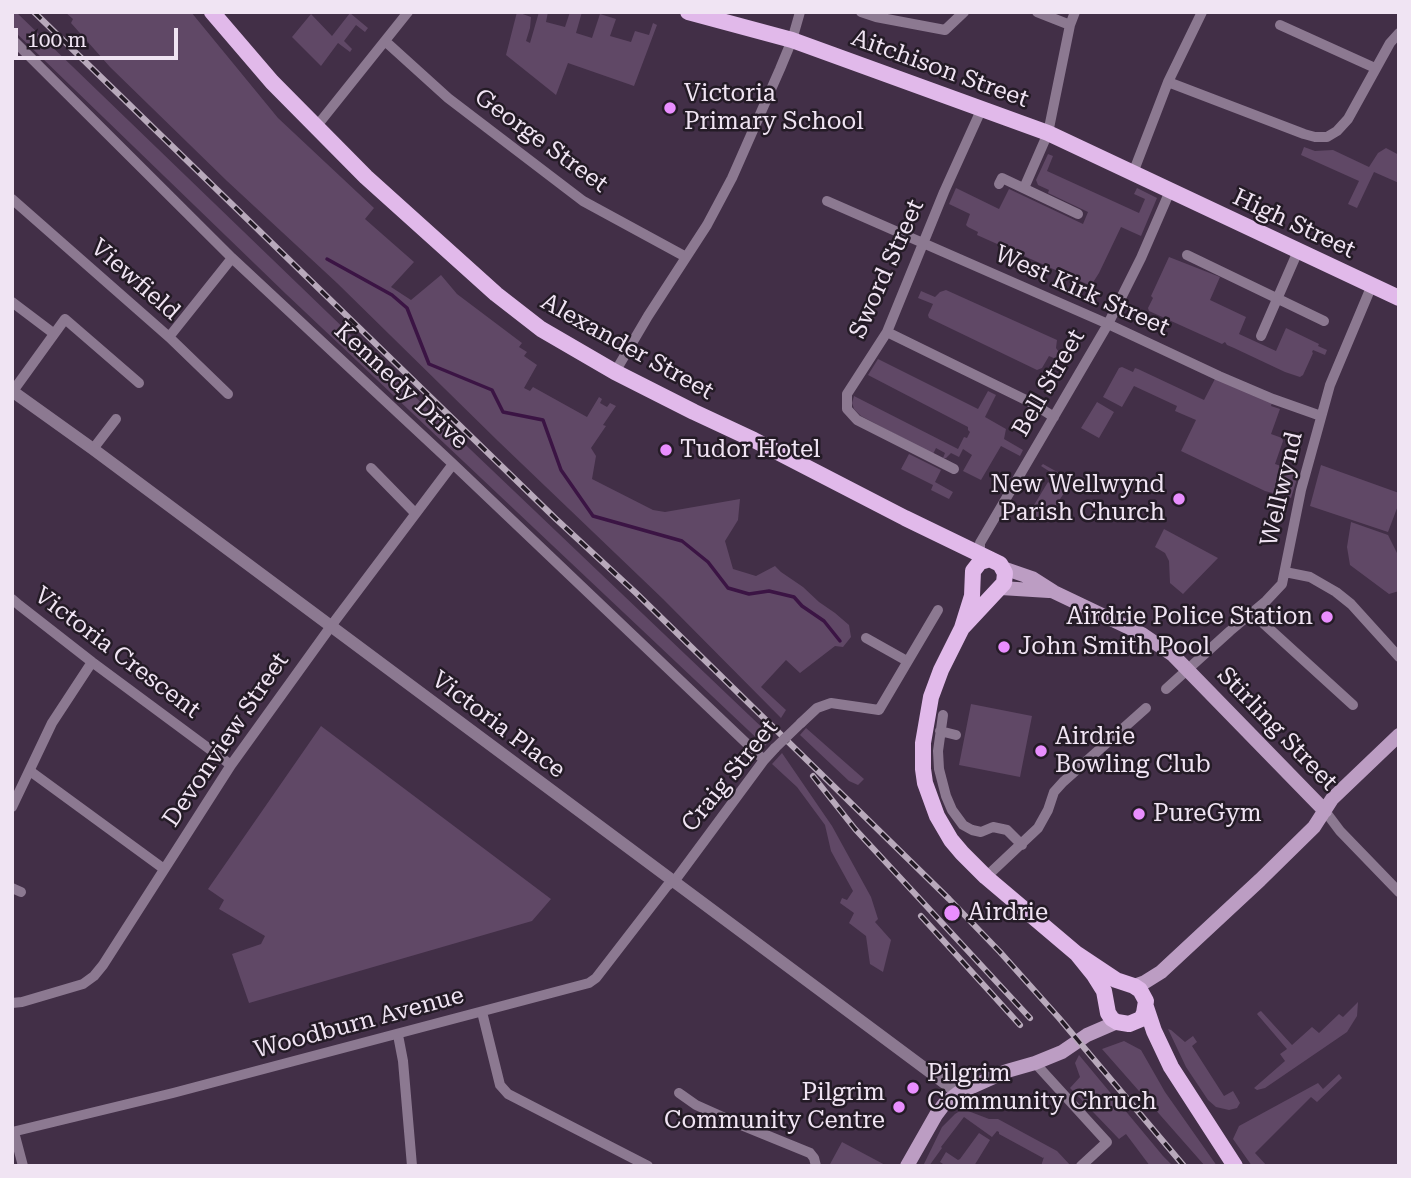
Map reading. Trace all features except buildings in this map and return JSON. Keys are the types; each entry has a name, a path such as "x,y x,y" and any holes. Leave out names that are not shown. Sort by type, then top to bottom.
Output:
{"main road":[{"name":"Alexander Street","path":"212,12 272,82 391,200 496,295 541,329 615,372 992,561"},
{"name":"Aitchison Street","path":"688,12 792,40 982,108 1048,133 1170,191"},
{"name":"High Street","path":"1170,191 1399,298"},
{"name":"Alexander Street","path":"947,539 965,561 973,579"},
{"path":"962,628 1005,578 992,561 985,560 975,566 972,596 962,628 931,697 923,743 923,769 932,806 944,829 962,853 986,877 1077,954 1109,975 1140,990 1166,1058 1235,1166"},
{"name":"Stirling Street","path":"992,561 1032,578 1054,592 1152,639 1173,654 1325,811"},
{"path":"973,579 981,590 986,592 998,589"},
{"name":"Stirling Street","path":"998,589 1054,592"},
{"path":"907,1166 936,1115 945,1103 958,1093 1007,1070 1062,1052 1087,1035 1140,1018 1151,986 1161,972 1299,842 1314,827 1332,799 1399,735"},
{"path":"1077,954 1104,991 1108,1013 1151,1041 1166,1058"},
{"path":"1087,1035 1102,1016 1115,988 1145,982 1161,972"}],"street":[{"path":"316,127 408,12"},
{"path":"615,372 707,225 732,178 792,40 800,12"},
{"path":"861,12 945,30 964,12"},
{"path":"1037,12 1070,25"},
{"path":"1024,188 1048,133 1075,12"},
{"path":"1133,173 1168,82 1202,12"},
{"path":"1280,25 1375,68"},
{"path":"1168,82 1304,134 1327,137 1348,120 1375,68 1399,33"},
{"name":"Kennedy Drive","path":"12,39 232,258 764,760"},
{"name":"George Street","path":"384,41 448,99 583,201 687,257"},
{"name":"Sword Street","path":"954,469 857,420 848,409 847,394 887,332 982,108"},
{"path":"999,184 1002,178 1078,214"},
{"name":"Bell Street","path":"992,561 980,550 980,543 1108,324 1170,191"},
{"name":"Viewfield","path":"12,199 169,337 228,394"},
{"name":"West Kirk Street","path":"827,201 1108,324 1219,376 1321,416"},
{"path":"1261,336 1298,251"},
{"path":"1187,255 1324,321"},
{"path":"169,337 232,258"},
{"name":"Wellwynd","path":"1166,689 1282,584 1301,490 1330,385 1372,285"},
{"path":"12,302 53,333"},
{"path":"12,391 65,319 139,383"},
{"path":"887,332 1054,416"},
{"name":"Victoria Place","path":"12,391 958,1093"},
{"path":"93,449 116,419"},
{"name":"Devonview Street","path":"12,1003 83,984 103,965 231,765 453,464"},
{"path":"370,468 415,513"},
{"path":"1285,572 1310,577 1336,592 1351,604 1399,657"},
{"name":"Victoria Crescent","path":"12,599 231,765"},
{"name":"Craig Street","path":"672,882 764,760 817,708 831,703 879,709 938,610"},
{"path":"1252,613 1353,705"},
{"path":"866,638 907,661"},
{"path":"12,807 52,723 92,662"},
{"path":"986,877 1022,845 1042,822 1054,792 1063,782 1146,708"},
{"path":"943,715 938,751 939,769 952,810 963,825 972,830 981,832 992,827 1007,830 1022,845"},
{"path":"940,731 956,735"},
{"path":"30,771 164,869"},
{"path":"1325,811 1340,831 1399,892"},
{"name":"Woodburn Avenue","path":"13,1132 586,985 593,981 672,882"},
{"path":"482,1012 500,1085 508,1094 648,1166"},
{"path":"398,1035 403,1061 412,1166"},
{"path":"1035,1063 1107,1142 1081,1166"},
{"path":"679,1093 696,1105 810,1153 816,1166"},
{"path":"13,1132 23,1166"}],"shaded area":[{"path":"12,12 16,12 772,737 765,746 286,294 12,29"},
{"path":"65,12 191,12 278,118 374,208 365,219 414,262 391,287 411,300 441,275 457,294 522,343 519,347 527,352 524,356 537,365 524,388 530,391 533,387 587,417 599,397 602,399 600,403 607,407 610,403 616,406 591,448 596,456 592,479 653,510 665,512 740,499 738,520 725,541 733,569 756,576 775,566 849,625 851,637 843,647 835,646 800,673 786,660 761,687 786,710 781,718 663,599 110,67 71,23 73,19"},
{"path":"517,12 531,17 526,41 530,43 539,12 548,12 546,22 565,27 570,12 582,12 576,33 592,38 600,14 616,19 610,36 631,42 635,31 649,35 653,23 657,25 634,86 568,63 556,95 506,55"},
{"path":"350,13 368,28 365,32 356,25 344,41 352,49 350,52 338,43 321,66 292,37 311,14 332,36"},
{"path":"1304,147 1315,151 1333,150 1369,167 1378,153 1386,148 1399,155 1399,183 1374,172 1357,208 1348,204 1359,181 1301,155"},
{"path":"1048,154 1053,156 1047,171 1139,213 1145,199 1134,194 1137,188 1157,198 1141,236 1121,227 1099,273 1089,285 977,235 978,232 966,225 970,214 949,204 956,188 999,209 1009,189 1083,224 1088,212 1048,193 1049,190 1038,185 1036,180"},
{"path":"1169,257 1220,277 1210,300 1246,317 1239,334 1276,351 1286,328 1319,344 1318,346 1327,350 1325,355 1313,350 1300,377 1149,311 1153,298 1151,296"},
{"path":"946,290 1057,340 1056,348 1061,355 1058,360 1049,356 1042,368 1037,370 929,318 933,304 918,298 921,291 935,297"},
{"path":"878,359 978,409 988,391 996,395 985,417 1006,429 1004,439 1023,450 1020,456 1001,446 981,480 963,471 972,455 963,449 959,457 951,453 943,458 945,453 936,448 933,454 861,416 854,409 854,396 958,449 970,432 968,427 868,375"},
{"path":"1122,367 1133,372 1135,368 1138,369 1204,400 1217,375 1273,399 1271,406 1280,409 1271,434 1283,441 1275,464 1299,472 1291,498 1265,491 1181,451 1196,420 1175,411 1177,406 1134,386 1122,407 1103,397"},
{"path":"1097,402 1114,412 1099,438 1081,428"},
{"path":"909,454 941,470 935,482 953,492 949,499 931,490 933,485 901,469"},
{"path":"1043,464 1059,473 1064,493 1045,522 1018,507 1019,504 1031,510 1048,482 1053,485 1058,477 1041,466"},
{"path":"1321,465 1399,493 1399,503 1388,532 1310,506"},
{"path":"1351,522 1388,535 1399,557 1399,591 1389,594 1350,565 1347,547"},
{"path":"1164,529 1218,558 1183,594 1170,583 1169,561 1165,553 1155,547"},
{"path":"971,704 1032,716 1020,777 959,765"},
{"path":"321,726 551,899 532,921 249,1003 232,954 261,944 265,936 219,909 224,900 208,889"},
{"path":"806,728 864,779 858,785 849,781 800,735"},
{"path":"782,753 832,826 871,897 878,919 875,922 891,940 883,972 870,964 866,936 849,923 854,913 840,903 842,898 847,900 853,891 831,851 825,825 797,787 772,764"},
{"path":"1358,1002 1357,1016 1347,1032 1265,1088 1254,1088 1285,1061 1280,1054 1287,1049 1257,1014 1259,1012 1261,1011 1292,1045 1312,1027 1319,1033 1339,1014 1343,1017"},
{"path":"1168,1029 1185,1042 1193,1036 1197,1042 1192,1046 1224,1096 1233,1091 1240,1103 1237,1108 1229,1110 1216,1107 1208,1100 1186,1067"},
{"path":"1124,1041 1141,1050 1165,1092 1217,1166 1205,1166 1102,1049"},
{"path":"1079,1055 1173,1166 1150,1166 1126,1134 1119,1139 1070,1088 1080,1077 1075,1063"},
{"path":"1339,1074 1342,1078 1317,1102 1311,1097 1255,1153 1267,1166 1252,1166 1233,1139 1239,1126 1318,1083 1323,1089"},
{"path":"963,1109 989,1119 998,1119 1057,1151 1071,1166 1041,1166 1044,1157 997,1131 992,1137 964,1117 929,1166 923,1166 942,1127"},
{"path":"979,1133 990,1140 974,1166 946,1166 940,1162 946,1152 960,1159"},
{"path":"842,1142 887,1166 829,1166"}],"waterway":[{"path":"327,259 392,295 407,308 429,364 492,390 503,412 543,420 561,470 593,516 682,541 708,562 728,588 749,594 769,591 794,597 824,621 840,641"}],"railway":[{"path":"34,12 949,899 1059,1018 1184,1166"},
{"path":"813,776 855,829 1030,1018"},
{"path":"921,916 1020,1025"}],"place":[{"name":"Victoria Primary School","path":"670,108"},
{"name":"Tudor Hotel","path":"666,450"},
{"name":"New Wellwynd Parish Church","path":"1179,499"},
{"name":"Airdrie Police Station","path":"1327,617"},
{"name":"John Smith Pool","path":"1004,647"},
{"name":"Airdrie Bowling Club","path":"1041,751"},
{"name":"PureGym","path":"1139,814"},
{"name":"Airdrie","path":"952,913"},
{"name":"Pilgrim Community Chruch","path":"913,1088"},
{"name":"Pilgrim Community Centre","path":"899,1107"}]}
